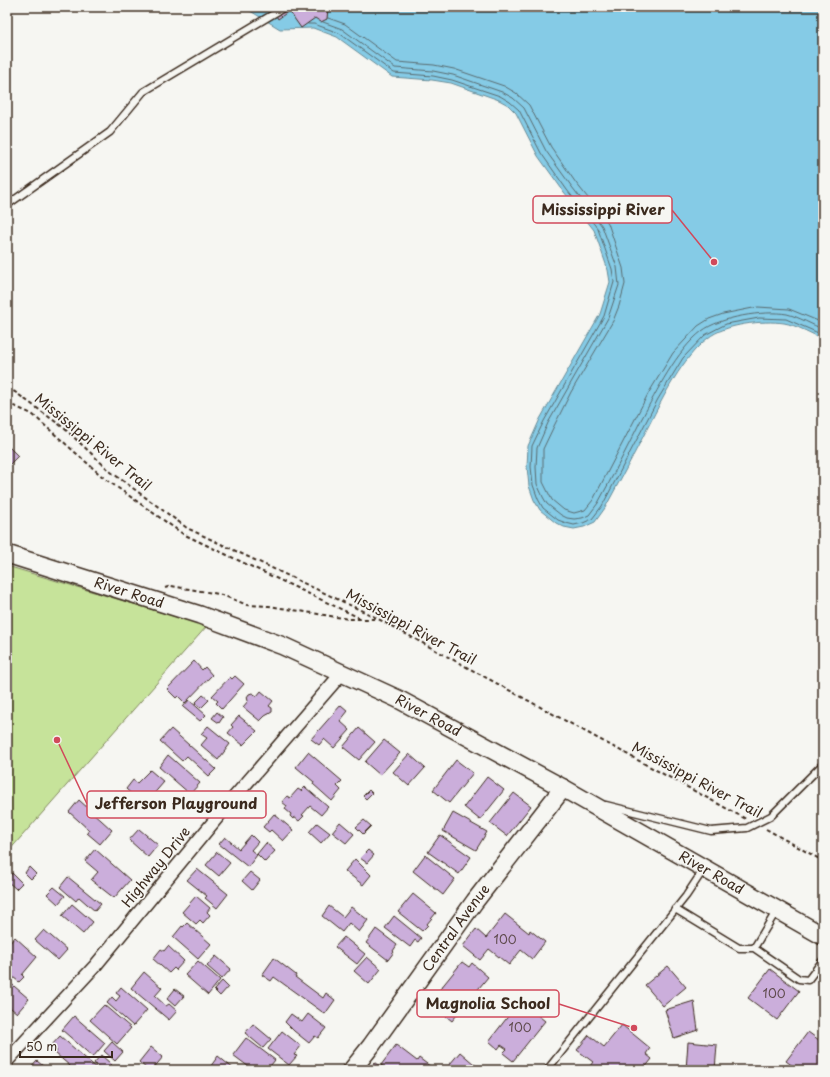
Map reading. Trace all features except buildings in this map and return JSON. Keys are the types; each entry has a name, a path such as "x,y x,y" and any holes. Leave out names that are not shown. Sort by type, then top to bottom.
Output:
{"main road":[{"name":"River Road","path":"7,554 200,615 283,646 398,699 563,788 823,936"},
{"name":"Central Avenue","path":"352,1070 372,1046 475,901 563,788"}],"street":[{"name":"Highway Drive","path":"7,1061 95,966 225,808 342,673"}],"lane":[{"path":"7,205 110,132 143,92 285,7"},
{"path":"579,798 711,831 747,828 771,816 823,764"},
{"path":"547,1070 675,909 704,869"},
{"path":"675,909 739,948 754,948 799,979 808,980 823,960"},
{"path":"754,948 777,910"}],"path":[{"name":"Mississippi River Trail","path":"7,388 15,392 64,428 111,472 188,528 378,619 823,861"},
{"path":"7,403 32,414 104,478 183,534 362,619"},
{"path":"164,589 171,586 219,594 247,605 270,606 349,619 378,619"}],"green space":[{"path":"7,566 207,626 7,853"}],"water":[{"path":"246,7 823,7 823,339 789,324 775,322 744,324 715,333 699,346 674,378 605,508 595,522 584,527 574,529 564,527 556,523 540,510 534,500 529,486 527,467 528,446 540,419 600,314 610,282 608,270 594,230 538,156 516,113 508,105 499,100 451,83 392,77 337,37 313,28 280,29"}],"place":[{"name":"Mississippi River","path":"714,262"},
{"name":"Jefferson Playground","path":"57,740"},
{"name":"Magnolia School","path":"634,1028"}]}
